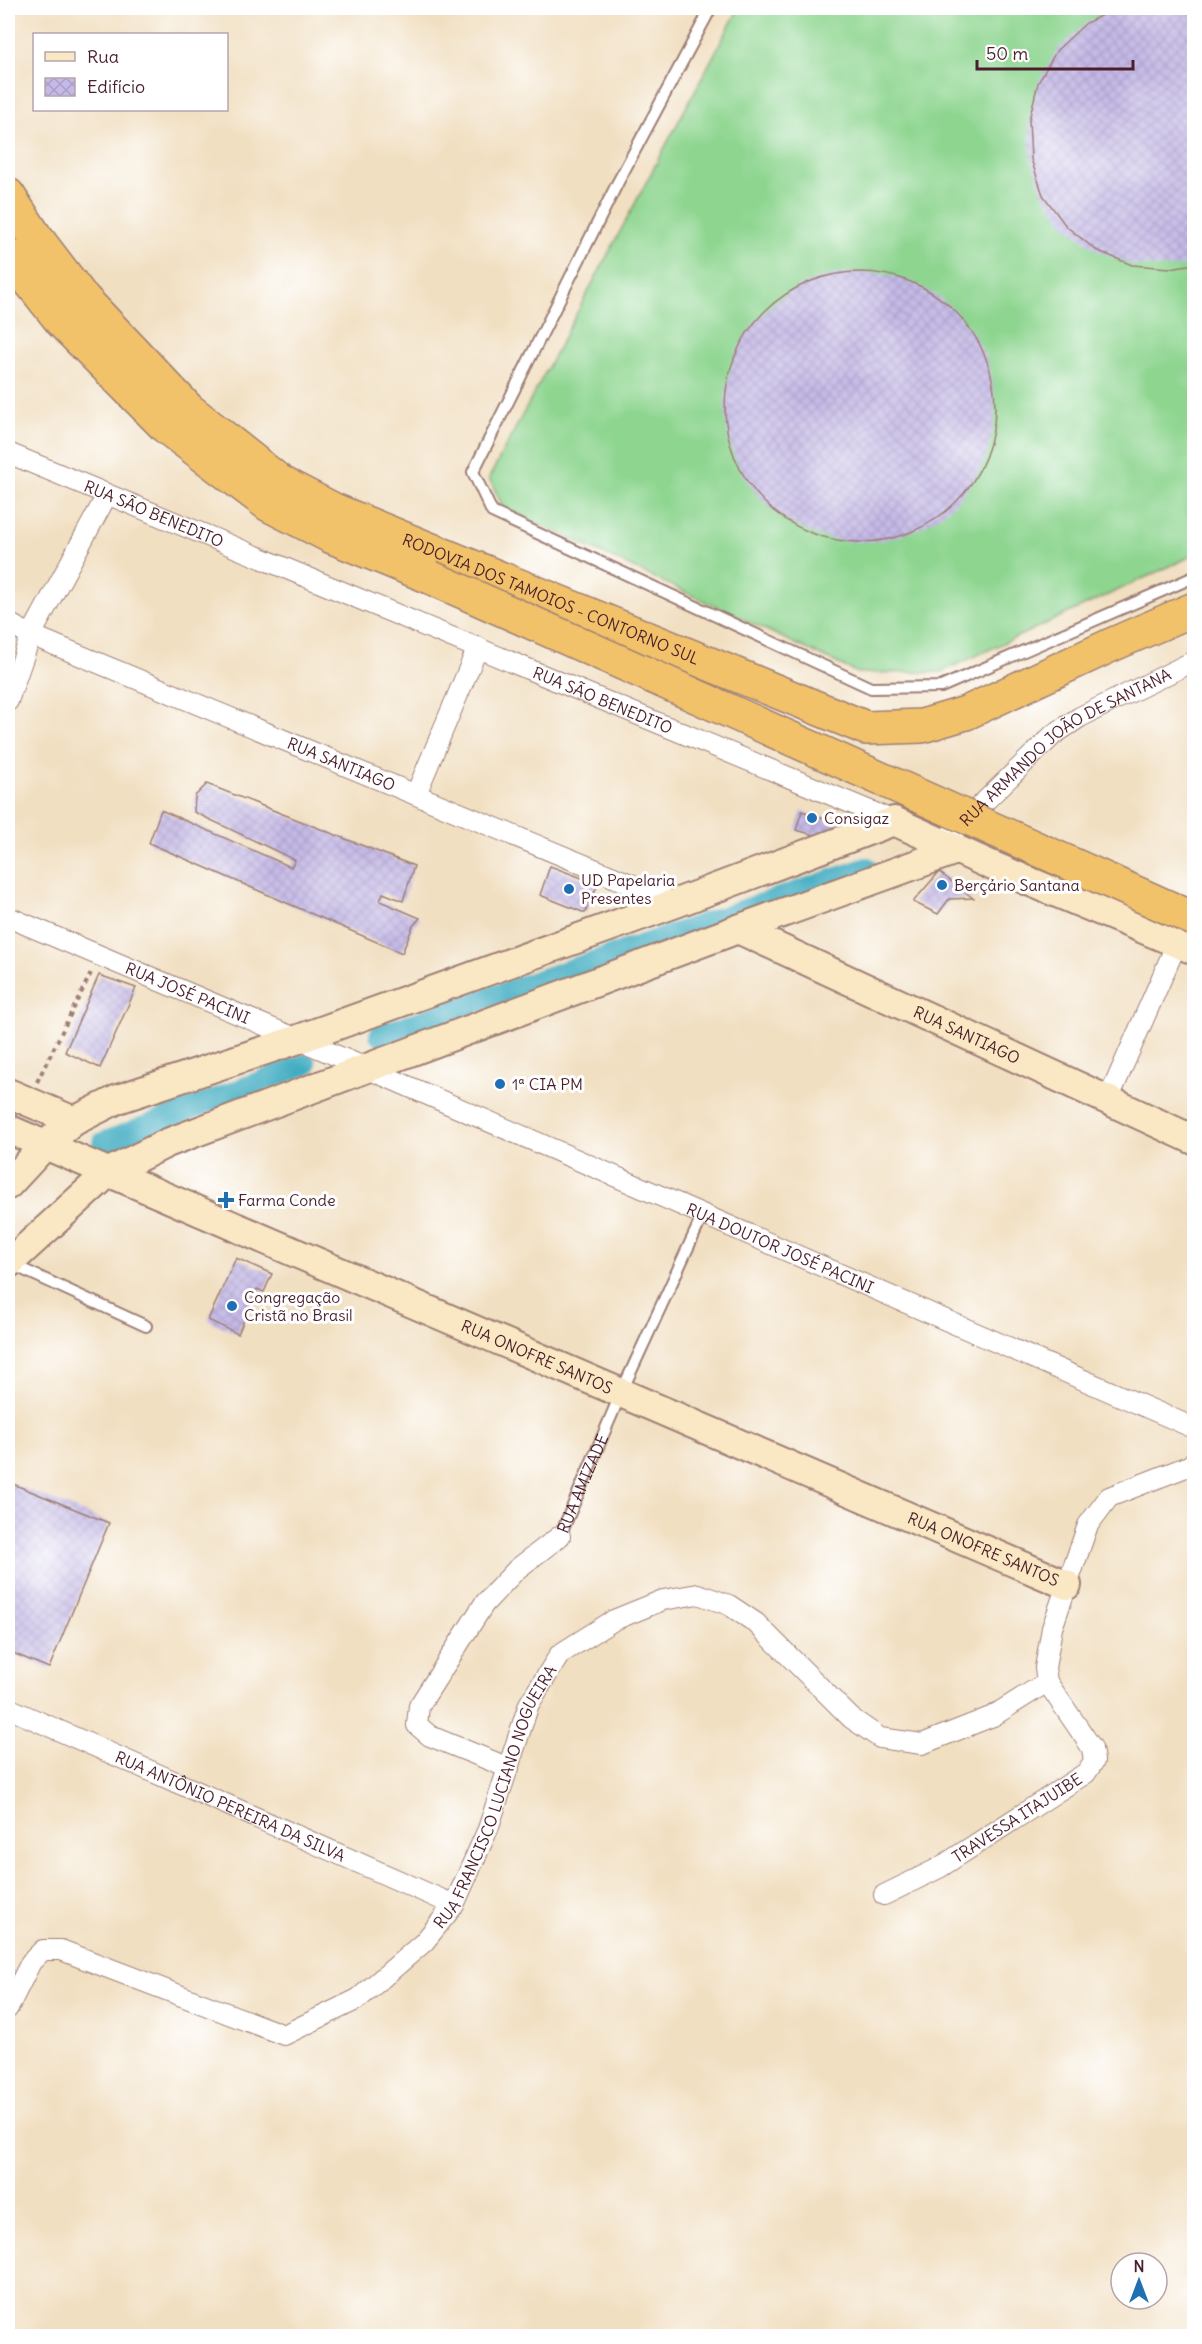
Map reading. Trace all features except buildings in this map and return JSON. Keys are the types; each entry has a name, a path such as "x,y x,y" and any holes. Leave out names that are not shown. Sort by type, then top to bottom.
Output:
{"highway":[{"name":"RODOVIA DOS TAMOIOS - CONTORNO SUL","path":"8,195 35,236 80,295 188,410 280,482 334,510 437,554 866,728 922,726 966,713 1194,609"},
{"name":"RODOVIA DOS TAMOIOS - CONTORNO SUL","path":"8,254 62,322 166,427 269,505 330,536 441,582 1189,937"}],"street":[{"name":"RUA SÃO BENEDITO","path":"8,453 478,647 949,846 1189,937"},
{"path":"8,701 31,635 107,495"},
{"name":"RUA SANTIAGO","path":"8,623 31,635 676,903"},
{"path":"416,794 478,647"},
{"name":"RUA ARMANDO JOÃO DE SANTANA","path":"949,846 1053,735 1080,717 1194,661"},
{"path":"8,1185 45,1145 74,1121 118,1099 296,1040 676,903 894,821"},
{"path":"8,1263 109,1172 167,1143 738,929 949,846"},
{"name":"RUA JOSÉ PACINI","path":"8,917 366,1068"},
{"name":"RUA SANTIAGO","path":"738,929 1194,1140"},
{"path":"1108,1100 1189,937"},
{"name":"RUA DOUTOR JOSÉ PACINI","path":"366,1068 1194,1428"},
{"path":"17,1097 74,1121"},
{"name":"RUA ONOFRE SANTOS","path":"8,1129 1067,1585"},
{"path":"1047,1682 1045,1668 1052,1628 1088,1525 1109,1497 1191,1465 1194,1461"},
{"name":"RUA AMIZADE","path":"509,1768 430,1736 417,1725 418,1706 484,1604 517,1569 560,1536"},
{"name":"RUA FRANCISCO LUCIANO NOGUEIRA","path":"8,2008 31,1962 43,1950 61,1950 284,2035 358,1999 424,1942 454,1905 488,1829 529,1704 560,1654 614,1620 663,1600 698,1594 729,1605 756,1623 850,1718 880,1738 922,1744 993,1716 1047,1682"},
{"name":"TRAVESSA ITAJUIBE","path":"884,1895 939,1868 1086,1773 1094,1761 1092,1748 1047,1682"},
{"name":"RUA ANTÔNIO PEREIRA DA SILVA","path":"8,1708 454,1905"}],"lane":[{"path":"711,8 618,182 473,472 492,512 871,688 941,687 1194,577"},
{"name":"RUA AMIZADE","path":"560,1536 621,1393 703,1215"},
{"path":"8,1263 146,1326"}],"path":[{"path":"17,1097 100,957"}],"green space":[{"path":"739,8 1194,8 1194,555 941,672 858,673 503,507 489,478"}],"waterway":[{"path":"380,1035 867,868"},
{"path":"103,1143 306,1064"}],"place":[{"name":"Consigaz","path":"812,818"},
{"name":"Berçário Santana","path":"942,885"},
{"name":"UD Papelaria Presentes","path":"569,889"},
{"name":"1ª CIA PM","path":"500,1084"},
{"name":"Farma Conde","path":"226,1200"},
{"name":"Congregação Cristã no Brasil","path":"232,1306"}]}
